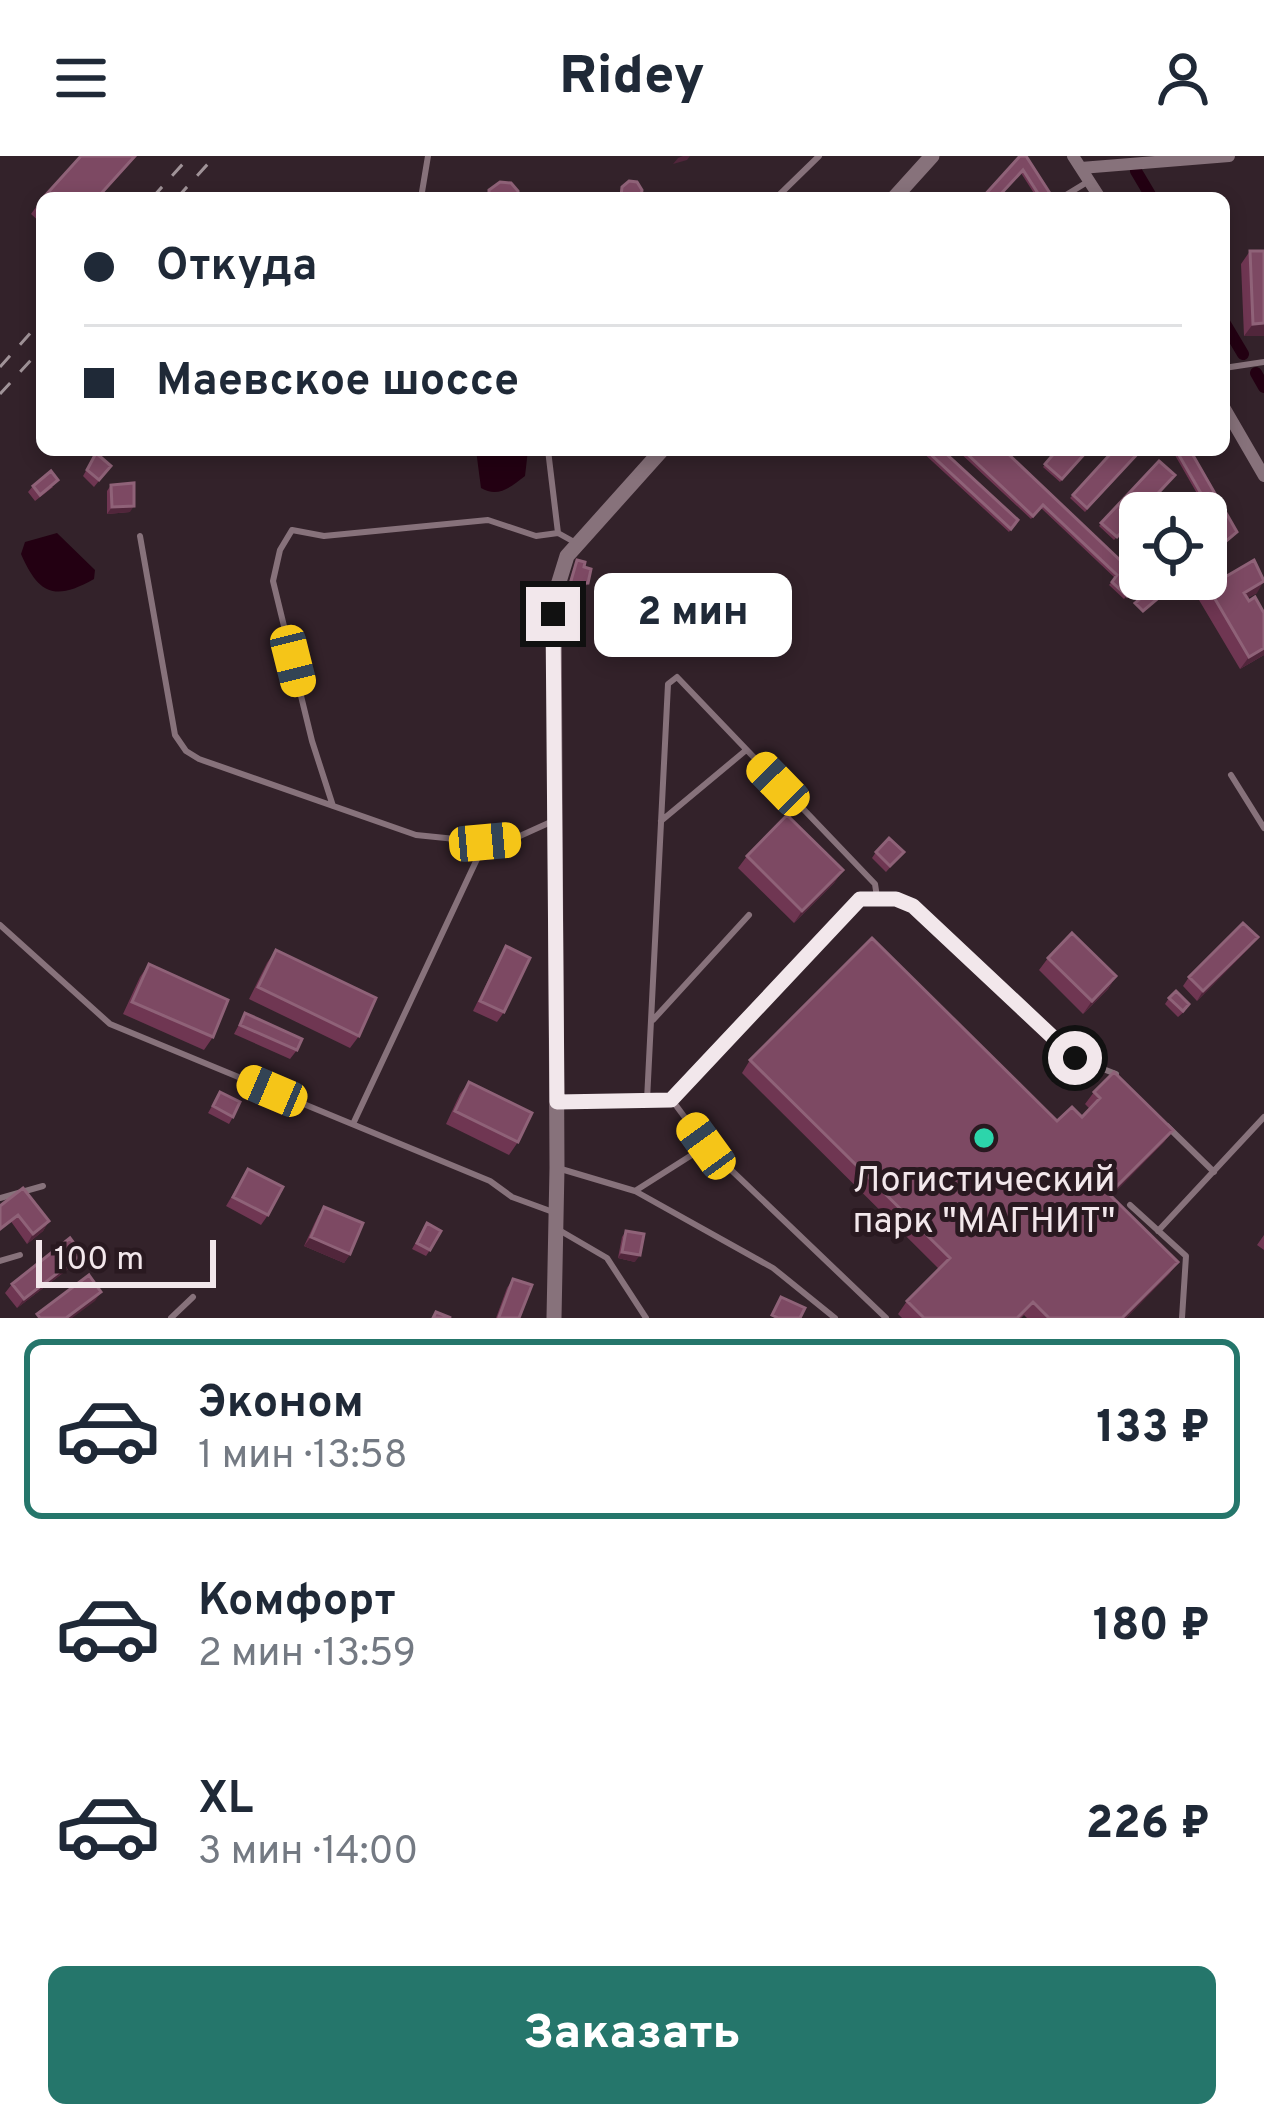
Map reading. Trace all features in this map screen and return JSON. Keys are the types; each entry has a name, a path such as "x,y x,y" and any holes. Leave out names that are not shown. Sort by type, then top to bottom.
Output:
{"street":[{"path":"899,192 932,156"},
{"path":"1081,168 1229,156"},
{"path":"1230,417 1264,476"},
{"path":"554,1318 554,598 559,573 576,543 656,456"}],"lane":[{"path":"422,192 428,156"},
{"path":"782,192 819,156"},
{"path":"899,192 916,156"},
{"path":"1230,367 1264,362"},
{"path":"549,456 558,533"},
{"path":"333,806 273,581 280,550 292,530 324,536 488,520 536,536 558,533 576,543"},
{"path":"140,536 175,736 186,751 232,772 416,835 511,840 556,819"},
{"path":"646,1100 668,684 677,677 875,884 877,898"},
{"path":"661,821 746,750"},
{"path":"1231,775 1264,828"},
{"path":"353,1124 485,842"},
{"path":"557,1102 671,1100 860,899 877,898 913,906 1075,1058 1111,1070 1126,1084"},
{"path":"650,1022 749,915"},
{"path":"0,925 110,1024 490,1181 556,1220 607,1258 646,1318"},
{"path":"671,1100 706,1146 886,1318"},
{"path":"1155,1114 1214,1172"},
{"path":"1158,1231 1264,1117"},
{"path":"635,1191 706,1146"},
{"path":"557,1168 635,1191 773,1268 835,1318"},
{"path":"0,1198 43,1186"},
{"path":"1130,1205 1186,1256 1182,1318"},
{"path":"0,1261 20,1255"},
{"path":"171,1318 194,1297"}],"shaded area":[{"path":"477,456 527,456 525,476 499,491 481,488"},
{"path":"57,533 95,570 94,579 59,592 42,586 21,554 25,542"}],"building":[{"path":"81,156 135,156 102,192 48,192"},
{"path":"1020,156 1026,156 1049,192 1037,192 1023,170 1003,192 987,192"},
{"path":"500,182 511,183 518,192 489,192"},
{"path":"637,182 642,192 621,192 622,187"},
{"path":"1250,251 1264,251 1264,323 1253,324"},
{"path":"94,456 111,466 99,480 87,470"},
{"path":"932,456 949,456 1018,520 1011,529"},
{"path":"969,456 1010,456 1119,559 1119,589 1112,582 1117,575 1043,505 1033,516"},
{"path":"1052,456 1083,456 1062,479 1045,464"},
{"path":"1109,456 1135,456 1087,508 1073,495"},
{"path":"1179,456 1193,456 1214,492 1200,492"},
{"path":"1159,461 1175,475 1159,492 1130,492"},
{"path":"51,471 58,480 40,495 33,486"},
{"path":"134,483 134,506 112,507 111,485"},
{"path":"1119,504 1117,537 1101,523"},
{"path":"1227,515 1237,532 1227,540"},
{"path":"577,560 591,569 588,583 570,584"},
{"path":"1254,560 1264,581 1244,593 1249,601 1255,597 1264,613 1264,648 1249,657 1216,600 1227,600 1227,576"},
{"path":"1138,600 1156,600 1143,611 1135,603"},
{"path":"787,815 843,870 802,911 747,856"},
{"path":"889,838 904,852 890,866 876,852"},
{"path":"1243,923 1258,937 1203,991 1189,977"},
{"path":"1072,933 1116,976 1092,1001 1048,958"},
{"name":"Логистический парк \"МАГНИТ\"","path":"872,938 1057,1121 1072,1107 1082,1117 1100,1098 1094,1092 1114,1072 1173,1130 1109,1194 1178,1262 1122,1318 1049,1318 1033,1302 1017,1318 924,1318 907,1301 950,1258 750,1060"},
{"path":"506,946 530,958 504,1012 480,1001"},
{"path":"276,950 376,998 359,1036 258,987"},
{"path":"149,964 228,1000 213,1037 132,1002"},
{"path":"1176,991 1189,1004 1183,1011 1169,998"},
{"path":"245,1013 302,1039 297,1050 240,1025"},
{"path":"469,1082 532,1113 518,1142 455,1111"},
{"path":"220,1092 240,1102 233,1117 213,1106"},
{"path":"248,1169 283,1187 268,1215 233,1197"},
{"path":"23,1188 49,1221 33,1234 18,1215 0,1229 0,1206"},
{"path":"324,1207 363,1223 350,1254 311,1237"},
{"path":"427,1223 441,1231 430,1250 417,1243"},
{"path":"626,1231 644,1234 640,1255 622,1252"},
{"path":"70,1238 82,1254 24,1299 12,1284"},
{"path":"89,1275 101,1292 66,1318 40,1318 37,1314"},
{"path":"513,1279 532,1285 519,1318 501,1318 499,1317"},
{"path":"781,1297 805,1308 800,1318 772,1315"}],"waterway":[{"path":"1136,171 1148,192"},
{"path":"1230,332 1243,354"},
{"path":"1256,373 1264,387"}],"railway":[{"path":"157,192 190,156"},
{"path":"182,192 215,156"},
{"path":"0,367 36,327"},
{"path":"0,394 36,355"}],"place":[{"name":"Логистический парк \"МАГНИТ\"","path":"984,1138"}],"route":[{"path":"553,614 557,1102 671,1100 860,899 896,899 913,906 1075,1058"}]}
